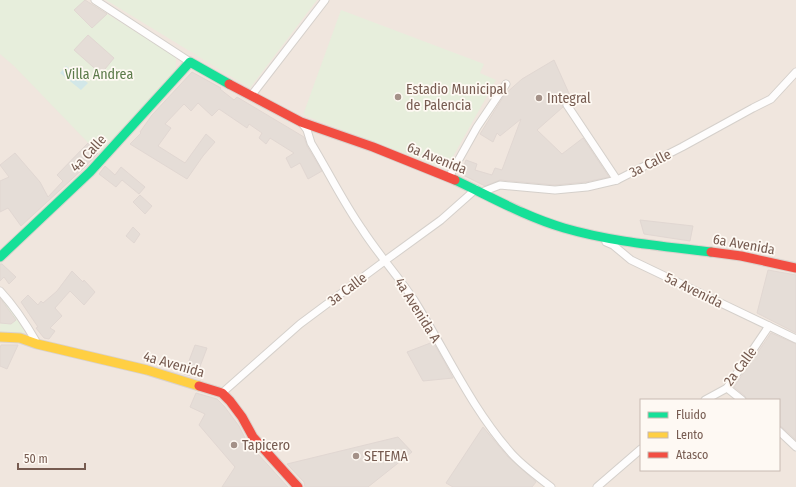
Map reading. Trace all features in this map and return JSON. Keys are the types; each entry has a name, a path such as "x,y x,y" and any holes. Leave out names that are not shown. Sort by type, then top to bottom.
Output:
{"main road":[{"name":"6a Avenida","path":"190,62 301,122 374,147 449,177 536,218 564,228 625,242 741,256 796,268"},
{"name":"4a Calle","path":"0,257 90,172 190,62"},
{"name":"4a Avenida","path":"0,337 20,338 38,344 147,370 222,393"},
{"path":"222,393 234,406 253,437 298,487"}],"street":[{"name":"6a Avenida","path":"95,0 190,62"},
{"path":"251,96 325,0"},
{"name":"3a Calle","path":"222,393 300,324 479,191 500,185 555,190 587,187 617,180 771,99 796,72"},
{"path":"449,177 477,127 506,84"},
{"path":"567,104 617,180"},
{"name":"4a Avenida A","path":"301,122 307,130 311,143 362,229 386,260 414,302 475,403 512,454 551,487"},
{"name":"5a Avenida","path":"596,236 613,245 631,260 796,339"},
{"path":"0,291 24,320 38,344"},
{"name":"2a Calle","path":"707,399 726,388 769,326"},
{"path":"726,388 741,399"},
{"path":"780,432 796,447"},
{"path":"597,487 640,450"}],"shaded area":[{"path":"0,0 796,0 796,487 0,487"},
{"path":"66,66 88,83 81,90 60,73"}],"green space":[{"name":"Villa Andrea","path":"0,0 85,0 176,57 176,73 100,155 14,66 0,54"},
{"path":"106,0 317,0 250,88"},
{"name":"Estadio Municipal de Palencia","path":"341,10 484,64 480,73 496,80 446,169 303,115"},
{"path":"1,296 24,323 25,332 22,334 0,333"}],"building":[{"path":"85,0 107,14 92,28 74,10"},
{"path":"88,35 114,58 101,74 74,50"},
{"path":"554,60 572,100 564,101 562,103 563,107 537,130 562,154 583,138 609,177 586,182 555,185 500,180 485,186 461,174 466,160 477,164 475,170 492,175 495,168 502,170 521,119 500,136 497,133 493,142 480,134 505,94 522,79"},
{"path":"192,72 221,88 220,89 234,100 237,97 304,137 307,146 322,171 308,179 300,163 291,168 286,158 294,153 270,138 266,144 259,138 262,133 249,124 247,128 219,109 212,116 198,103 191,111 184,104 165,124 171,128 158,146 185,163 206,134 215,142 187,179 130,144 141,133 140,132 152,115"},
{"path":"88,143 98,153 85,167 21,226 8,208 0,212 0,181 9,177 0,165 15,153 40,182 48,197 63,181 57,175"},
{"path":"105,166 115,175 121,167 145,187 139,194 122,180 116,187 99,174"},
{"path":"140,195 152,206 145,214 133,202"},
{"path":"640,220 693,226 690,241 644,234"},
{"path":"133,227 140,234 134,243 126,236"},
{"path":"0,264 2,264 16,277 9,284 4,277 0,281"},
{"path":"768,270 796,275 796,333 757,313"},
{"path":"72,271 83,282 84,280 95,292 84,305 70,291 55,308 62,316 50,328 55,331 49,339 44,338 36,328 38,327 21,302 28,295 38,305 41,301 43,303 57,291"},
{"path":"0,298 16,320 11,324 0,323"},
{"path":"771,333 796,344 796,440 780,426 780,399 746,399 734,387"},
{"path":"433,342 453,378 423,381 407,352"},
{"path":"1,345 18,345 7,369 0,366"},
{"path":"195,345 207,348 196,377 184,374"},
{"path":"196,393 217,399 224,406 239,426 247,442 288,487 222,487 235,467 199,425 205,414 190,407"},
{"path":"483,427 508,457 536,482 532,487 453,487 446,483"},
{"name":"SETEMA","path":"398,437 412,452 368,487 305,487 304,482 287,464"}],"traffic: fast":[{"path":"0,257 90,172 190,62 229,84"},
{"path":"455,180 522,212 564,228 600,237 711,252"}],"traffic: slow":[{"path":"0,337 20,338 37,344 147,370 199,386"}],"traffic: jam":[{"path":"229,84 301,122 373,147 455,180"},
{"path":"711,252 741,256 796,268"},
{"path":"199,386 222,393 230,401 242,417 253,437 298,487"}],"place":[{"name":"Estadio Municipal de Palencia","path":"398,97"},
{"name":"Integral","path":"539,98"},
{"name":"Tapicero","path":"234,445"},
{"name":"SETEMA","path":"356,456"}]}
